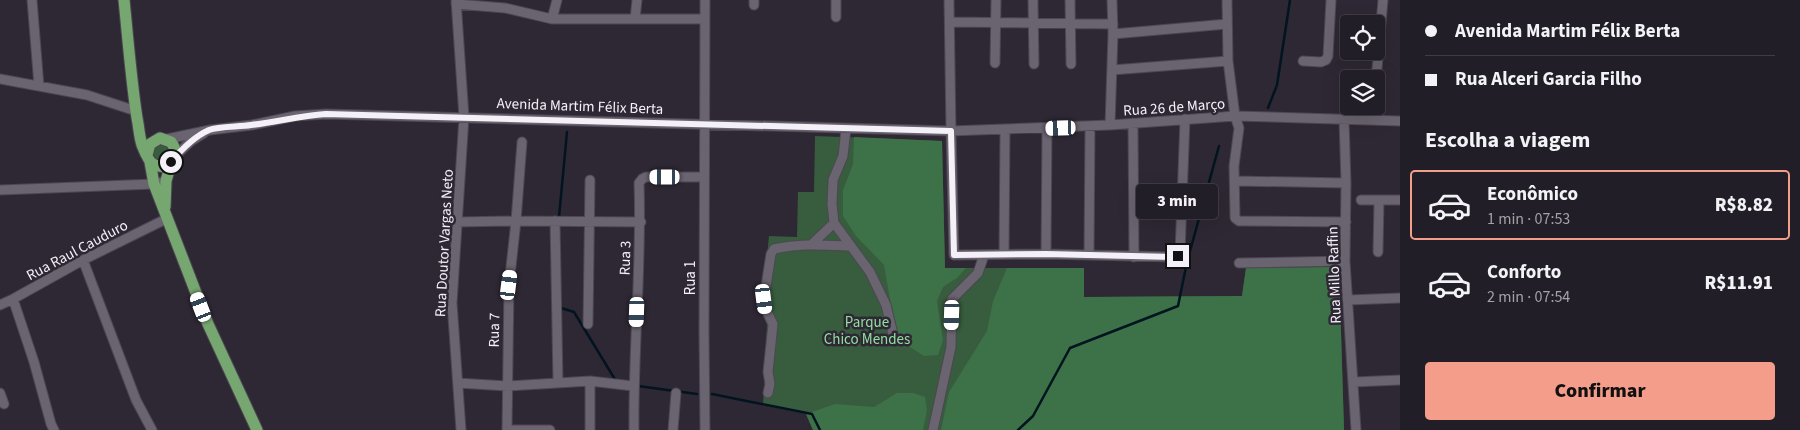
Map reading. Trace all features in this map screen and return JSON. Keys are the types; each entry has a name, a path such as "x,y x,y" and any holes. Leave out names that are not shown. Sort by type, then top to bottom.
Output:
{"main road":[{"path":"124,0 136,113 142,145 149,158 162,166 173,159"},
{"path":"136,113 149,133 174,146 173,159 166,181 166,217"},
{"path":"162,139 148,147 154,184 208,324 256,430"}],"street":[{"path":"32,0 39,86"},
{"path":"552,19 557,0"},
{"path":"635,19 636,0"},
{"name":"Rua 1","path":"705,0 706,430"},
{"path":"836,0 836,16"},
{"path":"950,0 954,255 1178,256 1180,253 1185,120"},
{"path":"995,63 996,0"},
{"path":"1033,0 1034,64"},
{"path":"1070,0 1071,64"},
{"path":"1110,125 1113,34 1112,0"},
{"path":"1226,0 1228,61 1235,116 1239,128 1234,166 1236,181 1235,217 1239,221 1346,222"},
{"path":"1303,61 1321,62 1326,60 1328,56 1331,0"},
{"path":"1377,70 1384,0"},
{"path":"456,2 505,4 552,19 705,19"},
{"name":"Rua Doutor Vargas Neto","path":"456,2 464,117 452,303 461,430"},
{"path":"950,22 1113,24"},
{"path":"1113,34 1227,24"},
{"path":"1112,70 1228,61"},
{"path":"0,79 87,95 136,113"},
{"name":"Avenida Martim Félix Berta","path":"162,139 210,130 252,125 295,116 326,114 951,131"},
{"path":"1365,115 1365,120"},
{"name":"Rua 26 de Março","path":"951,131 1132,124 1235,116 1400,121"},
{"name":"Rua Millo Raffin","path":"1344,119 1346,183 1345,261 1356,430"},
{"path":"1132,124 1134,257"},
{"path":"1089,255 1090,126"},
{"path":"846,128 843,156 833,180 832,204 834,223 870,272 886,305 893,334"},
{"path":"1046,254 1047,128"},
{"name":"Avenida Martim Félix Berta","path":"173,159 191,141 210,130"},
{"path":"1004,254 1005,130"},
{"name":"Rua 7","path":"508,430 509,285 522,142"},
{"name":"Rua 3","path":"634,430 633,386 641,222 639,183 646,177 704,177"},
{"path":"588,324 590,180"},
{"path":"0,190 154,184 166,181"},
{"path":"1236,181 1346,183"},
{"path":"1361,200 1400,200"},
{"path":"1378,252 1379,200"},
{"name":"Rua Raul Cauduro","path":"0,305 166,217"},
{"path":"456,222 516,220 641,222"},
{"path":"555,221 558,382"},
{"path":"812,244 834,223"},
{"path":"768,393 770,384 768,372 773,324 766,310 764,299 771,254 774,249 812,244 851,246"},
{"path":"933,430 951,347 952,299 978,273 984,255"},
{"path":"83,260 136,400 152,430"},
{"path":"1239,263 1345,261"},
{"path":"1348,300 1400,298"},
{"path":"14,299 54,430"},
{"path":"1354,382 1400,380"},
{"path":"458,383 507,386 590,381 633,386"},
{"path":"590,381 590,430"},
{"path":"0,393 4,404"},
{"path":"673,430 676,393"},
{"path":"508,430 550,430"}],"green space":[{"name":"Parque Chico Mendes","path":"815,136 942,141 945,268 1084,268 1084,297 1242,296 1246,268 1339,267 1344,430 813,430 806,414 763,405 767,325 762,310 769,236 797,237 798,192 814,192"},
{"path":"854,137 942,141 945,268 966,268 957,278 943,287 937,301 943,340 938,355 924,356 903,343 895,328 884,265 856,236 843,216 843,190 853,164"},
{"path":"156,143 171,146 169,159 162,161 156,159 153,154"},
{"path":"1339,267 1344,430 941,430 949,392 987,331 993,301 1007,268 1084,268 1084,297 1242,296 1246,268"},
{"path":"897,393 913,393 925,397 927,410 923,430 813,430 806,414 835,404 874,407"}],"waterway":[{"path":"1268,108 1277,85 1290,0"},
{"path":"559,217 567,132"},
{"path":"1018,430 1033,416 1070,348 1178,306 1187,262 1219,146"},
{"path":"558,307 574,312 616,381"},
{"path":"638,386 697,394"},
{"path":"712,394 812,414 820,430"}],"route":[{"path":"171,162 191,141 210,130 252,125 295,116 326,114 951,131 954,255 1178,256"}]}
